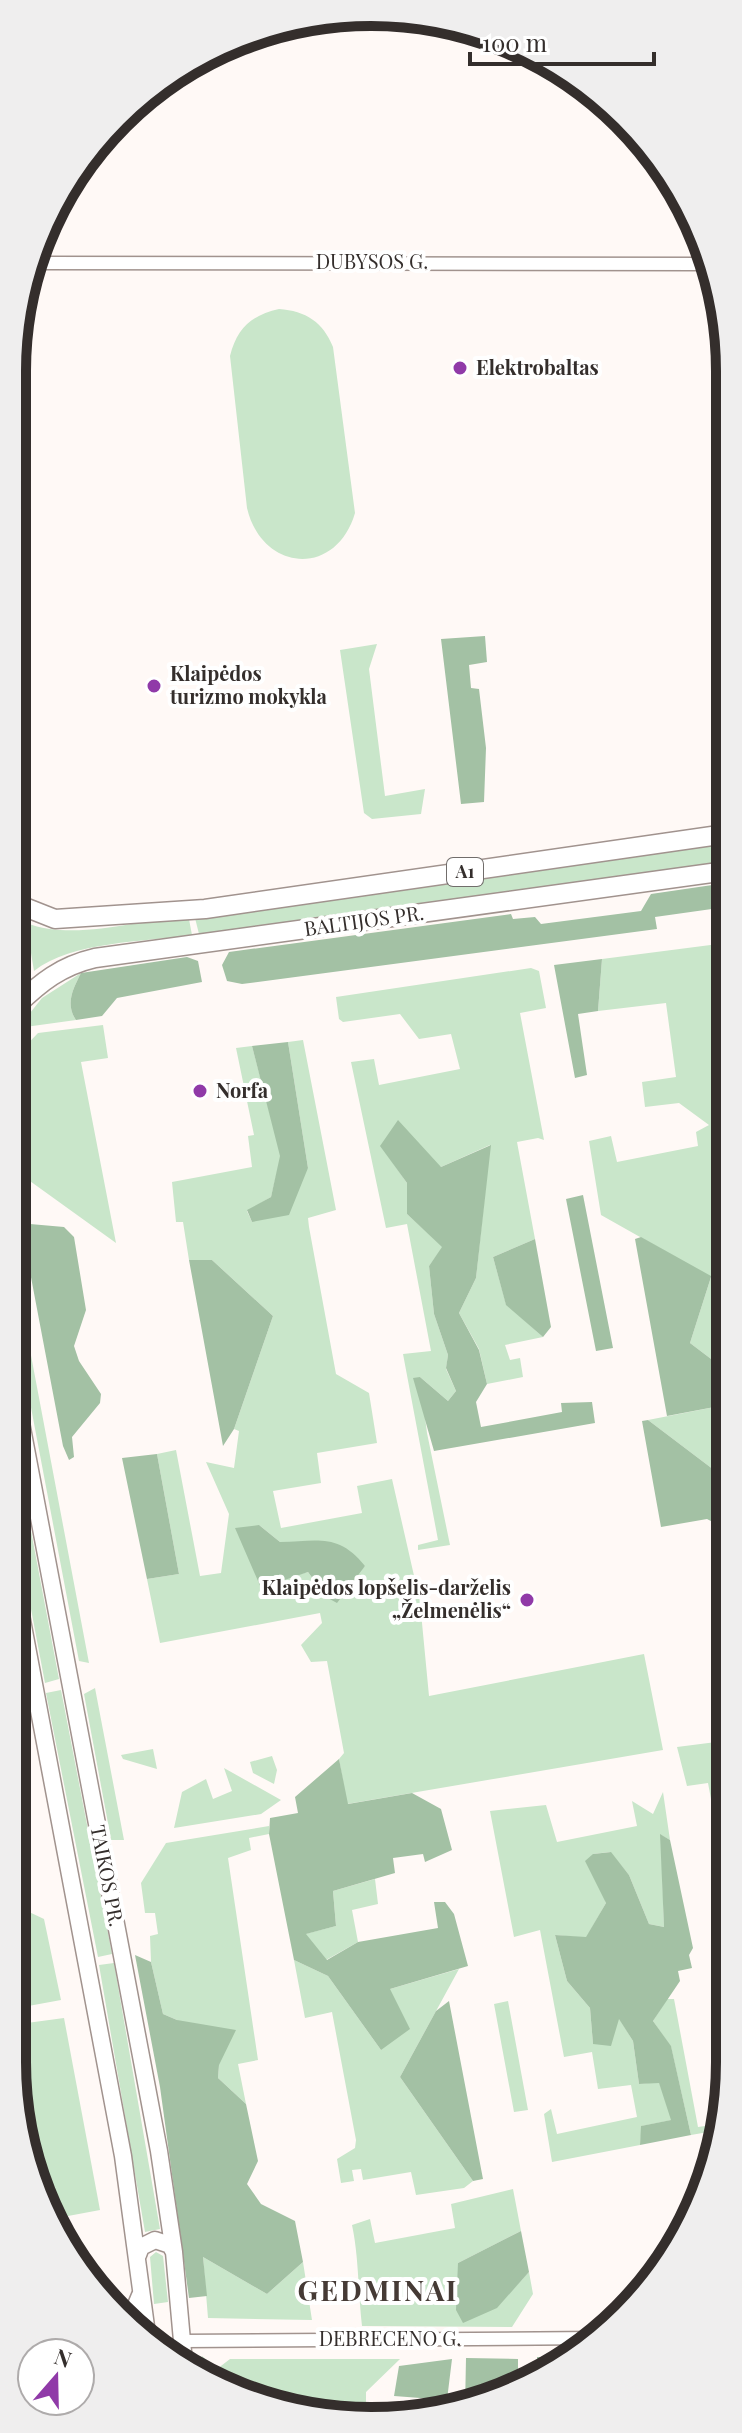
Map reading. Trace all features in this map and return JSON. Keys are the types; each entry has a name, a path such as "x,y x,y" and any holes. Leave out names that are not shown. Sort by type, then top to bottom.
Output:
{"highway":[{"name":"BALTIJOS PR.","path":"26,908 55,919 205,909 716,835"},
{"name":"BALTIJOS PR.","path":"26,996 42,980 60,969 95,958 716,872"}],"main road":[{"name":"TAIKOS PR.","path":"26,1449 129,1987 174,2252 183,2352"},
{"name":"TAIKOS PR.","path":"26,1641 115,2112 146,2323"},
{"path":"138,2255 141,2247 155,2240 170,2245 174,2252"}],"street":[{"name":"DUBYSOS G.","path":"43,263 699,264"},
{"path":"133,2311 142,2280"},
{"name":"DEBRECENO G.","path":"183,2341 578,2338"}],"green space":[{"path":"279,309 312,319 333,347 355,513 346,534 332,549 316,557 300,559 283,555 268,545 255,529 247,508 230,356 241,330 247,324"},
{"path":"485,636 487,662 469,665 471,688 479,689 486,748 484,802 461,804 441,639"},
{"path":"377,644 369,669 385,796 425,789 421,814 372,819 364,813 340,650"},
{"path":"716,842 716,863 199,934 194,914"},
{"path":"716,884 716,908 655,917 657,929 242,984 227,981 222,965 229,952 511,914 513,919 535,917 541,924 641,911 651,894"},
{"path":"188,914 192,935 88,948 50,961 34,971 26,923 45,928 85,930"},
{"path":"716,944 716,1259 711,1276 716,1279 716,1363 690,1343 711,1277 601,1215 589,1141 611,1136 617,1162 698,1146 696,1132 709,1125 679,1103 645,1107 642,1082 676,1077 666,1003 598,1011 602,959"},
{"path":"187,957 198,961 202,982 117,998 102,1016 76,1020 71,1008 71,996 81,973"},
{"path":"602,959 598,1011 578,1014 587,1075 575,1078 554,965"},
{"path":"531,968 539,971 546,1008 520,1013 544,1140 538,1138 517,1142 535,1239 493,1257 506,1304 543,1337 505,1345 510,1360 520,1358 523,1377 487,1384 479,1349 459,1313 476,1278 490,1145 441,1167 381,1146 407,1183 407,1214 443,1247 429,1266 434,1314 448,1355 446,1369 456,1391 448,1401 420,1377 427,1433 450,1545 418,1550 418,1545 438,1540 403,1354 431,1351 407,1224 386,1228 351,1062 374,1059 379,1085 460,1069 451,1034 419,1039 400,1014 343,1022 339,1019 336,997"},
{"path":"81,973 71,1002 76,1020 26,1027 26,1018 42,998"},
{"path":"103,1025 108,1058 81,1062 116,1243 26,1178 26,1046 38,1033"},
{"path":"303,1040 336,1210 308,1218 336,1374 369,1393 377,1443 317,1453 321,1483 273,1491 281,1528 362,1513 357,1486 392,1479 420,1602 429,1696 644,1654 663,1750 347,1804 339,1759 344,1753 327,1661 311,1662 301,1645 322,1623 320,1613 160,1643 147,1579 179,1574 157,1454 176,1450 200,1576 221,1573 229,1514 206,1462 234,1468 239,1431 234,1429 273,1316 212,1260 189,1260 183,1222 176,1222 172,1182 252,1167 248,1136 254,1135 236,1048 252,1046 281,1156 271,1197 247,1211 252,1222 308,1168 288,1042","holes":["259,1525 280,1542 365,1566 326,1597 308,1572 296,1575"]},
{"path":"288,1042 308,1168 289,1215 252,1222 247,1210 271,1197 280,1156 252,1046"},
{"path":"398,1120 441,1167 491,1145 476,1278 459,1313 479,1350 487,1384 476,1402 481,1427 562,1412 561,1403 592,1402 595,1423 434,1451 413,1378 420,1377 448,1401 456,1391 446,1368 448,1355 434,1314 429,1266 442,1247 407,1214 407,1183 380,1146"},
{"path":"583,1195 613,1348 596,1351 566,1199"},
{"path":"30,1224 64,1227 74,1237 86,1310 74,1346 79,1361 101,1394 100,1403 72,1437 74,1457 69,1460 63,1446 26,1251 26,1230"},
{"path":"641,1237 711,1276 716,1259 716,1280 711,1277 690,1343 716,1363 716,1407 667,1416 635,1239"},
{"path":"535,1239 551,1327 543,1337 506,1305 493,1257"},
{"path":"189,1260 212,1260 273,1316 234,1429 223,1446"},
{"path":"26,1329 89,1663 79,1661 26,1381"},
{"path":"716,1407 714,1470 648,1420"},
{"path":"648,1420 714,1470 716,1524 707,1519 661,1527 642,1421"},
{"path":"157,1454 179,1574 147,1579 122,1458"},
{"path":"26,1504 59,1679 45,1683 26,1582"},
{"path":"259,1525 280,1542 317,1540 337,1544 355,1555 365,1566 337,1603 326,1597 308,1572 261,1588 235,1528"},
{"path":"95,1688 124,1840 111,1840 84,1694"},
{"path":"61,1690 112,1954 98,1957 46,1693"},
{"path":"716,1742 716,1826 708,1783 687,1786 677,1747"},
{"path":"153,1749 157,1769 123,1759 121,1755"},
{"path":"272,1756 277,1770 274,1784 253,1773 250,1762"},
{"path":"339,1759 348,1804 412,1793 441,1809 452,1850 425,1862 423,1854 393,1858 395,1873 333,1891 336,1926 306,1934 327,1960 358,1942 438,1928 434,1902 445,1902 454,1914 468,1966 390,1989 410,2029 381,2050 328,1976 294,1960 269,1834 270,1818 298,1813 295,1797"},
{"path":"224,1768 281,1800 261,1814 174,1828 182,1792 206,1779 213,1799 232,1791"},
{"path":"663,1792 670,1840 661,1835 664,1927 649,1924 629,1875 610,1852 593,1854 606,1903 586,1938 555,1935 567,1981 590,2008 593,2044 619,2018 633,2041 639,2084 659,2082 672,2120 642,2126 640,2145 552,2162 544,2114 551,2109 557,2134 637,2117 631,2085 598,2089 592,2052 564,2057 540,1930 514,1937 490,1811 546,1805 557,1842 637,1826 632,1801 653,1814"},
{"path":"269,1826 269,1834 249,1838 251,1850 228,1858 258,2060 238,2064 246,2104 218,2078 219,2065 177,2020 163,2014 151,1962 150,1936 158,1934 155,1913 145,1913 141,1883 166,1843"},
{"path":"660,1834 670,1840 693,1948 689,1955 692,1968 678,1971 680,1981 653,2021 671,2046 691,2135 640,2145 641,2126 671,2120 659,2083 639,2084 633,2041 619,2019 611,2046 593,2044 590,2008 567,1981 555,1935 586,1937 606,1903 585,1861 593,1854 611,1852 629,1875 649,1924 664,1927"},
{"path":"375,1879 378,1904 352,1910 358,1942 326,1960 305,1934 336,1926 333,1891"},
{"path":"26,1911 44,1919 61,2000 26,2006"},
{"path":"135,1955 151,1962 163,2014 177,2020 236,2030 219,2065 218,2078 246,2104 258,2161 247,2184 261,2204 295,2221 303,2262 267,2294 203,2257 207,2296 189,2298 160,2087"},
{"path":"294,1960 328,1976 381,2050 390,1989 459,1969 400,2077 473,2181 464,2188 416,2195 411,2172 363,2180 361,2169 352,2170 354,2181 341,2183 337,2159 355,2148 356,2140 332,2012 305,2018"},
{"path":"114,1963 160,2229 145,2232 99,1965"},
{"path":"667,1999 674,1999 698,2127 710,2125 708,2133 691,2135 671,2047 653,2021"},
{"path":"449,2001 483,2179 473,2181 400,2077 436,2011"},
{"path":"508,2001 528,2110 514,2112 494,2004"},
{"path":"64,2018 100,2210 63,2217 52,2194 38,2151 29,2107 26,2023"},
{"path":"513,2189 521,2231 458,2263 496,2308 529,2272 533,2294 512,2327 362,2326 352,2225 370,2219 375,2243 455,2228 451,2204"},
{"path":"521,2231 529,2272 497,2308 463,2323 456,2310 458,2263"},
{"path":"156,2252 163,2256 168,2302 154,2304 150,2257"},
{"path":"203,2257 267,2294 303,2262 312,2320 208,2318"},
{"path":"202,2356 217,2369 230,2359 400,2359 366,2392 366,2407 326,2404 282,2395 239,2381 200,2362"},
{"path":"537,2357 550,2357 544,2361 537,2364"},
{"path":"466,2358 518,2359 518,2374 465,2394"},
{"path":"452,2359 447,2398 394,2396 399,2366"}],"place":[{"name":"Elektrobaltas","path":"460,368"},
{"name":"Klaipėdos turizmo mokykla","path":"154,686"},
{"name":"Norfa","path":"200,1091"},
{"name":"Klaipėdos lopšelis-darželis „Želmenėlis“","path":"527,1600"}],"district":[{"name":"GEDMINAI","path":"378,2291"}]}
